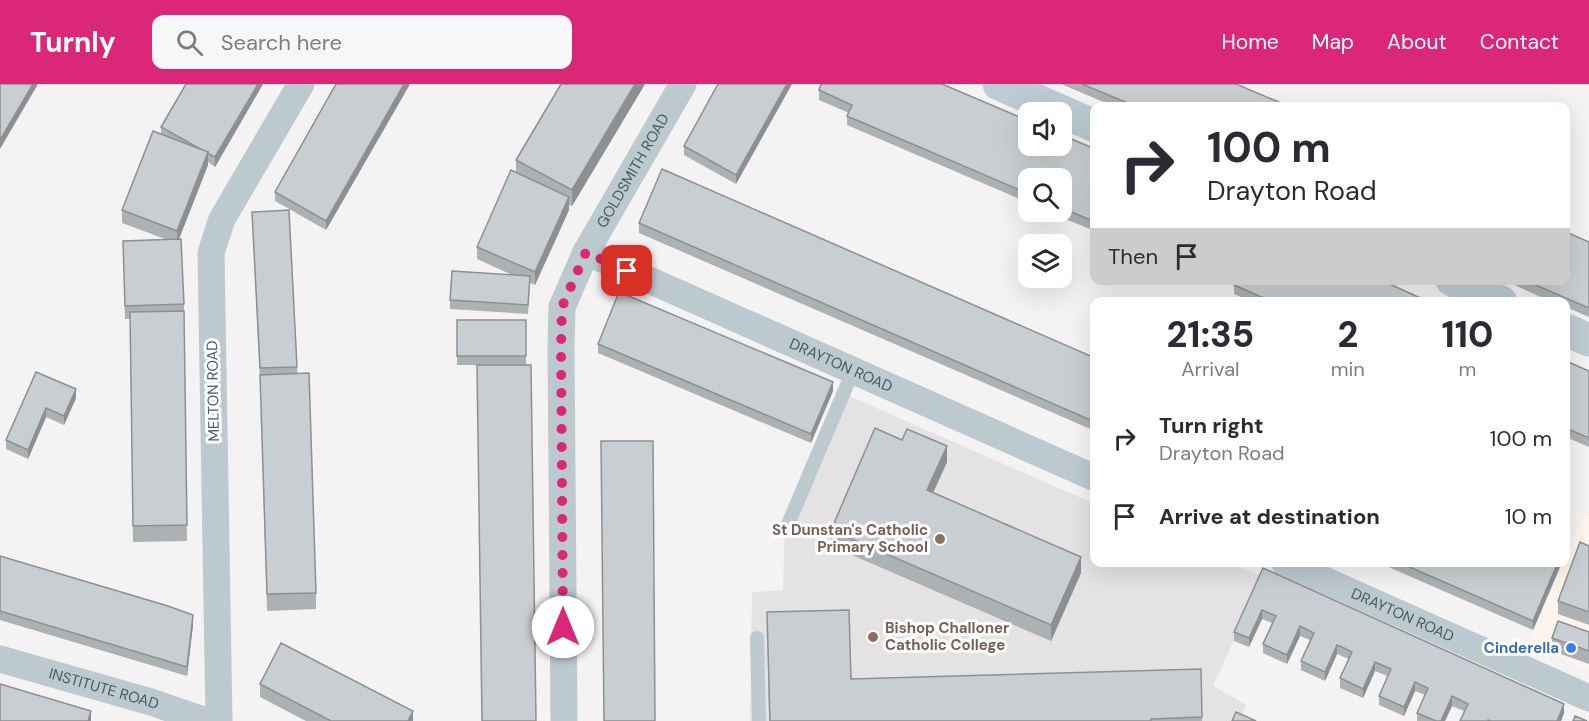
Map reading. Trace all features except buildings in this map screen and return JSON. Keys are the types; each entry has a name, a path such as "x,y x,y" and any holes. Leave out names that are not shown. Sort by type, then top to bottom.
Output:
{"main road":[{"path":"999,84 1090,124"},
{"path":"1463,285 1490,297"},
{"path":"1570,332 1589,340"}],"street":[{"name":"MELTON ROAD","path":"219,721 211,253 222,219 301,84"},
{"name":"GOLDSMITH ROAD","path":"564,721 562,307 586,252 683,84"},
{"name":"DRAYTON ROAD","path":"586,252 1090,476"},
{"name":"DRAYTON ROAD","path":"1295,567 1589,698"},
{"name":"INSTITUTE ROAD","path":"0,659 151,702 206,721"}],"lane":[{"path":"786,529 853,371"},
{"path":"757,638 759,721"}],"shaded area":[{"name":"St Dunstan's Catholic Primary School","path":"842,393 1090,502 1090,567 1239,567 1263,577 1213,686 1246,705 1239,721 750,721 752,592 783,590 785,515"},
{"path":"1584,512 1589,515 1589,670 1528,645 1561,567 1570,567 1570,545"}],"place":[{"name":"St Dunstan's Catholic Primary School","path":"940,539"},
{"name":"Bishop Challoner Catholic College","path":"873,637"},
{"name":"Cinderella","path":"1571,648"}],"route":[{"path":"563,627 562,307 586,252 627,271"}]}
